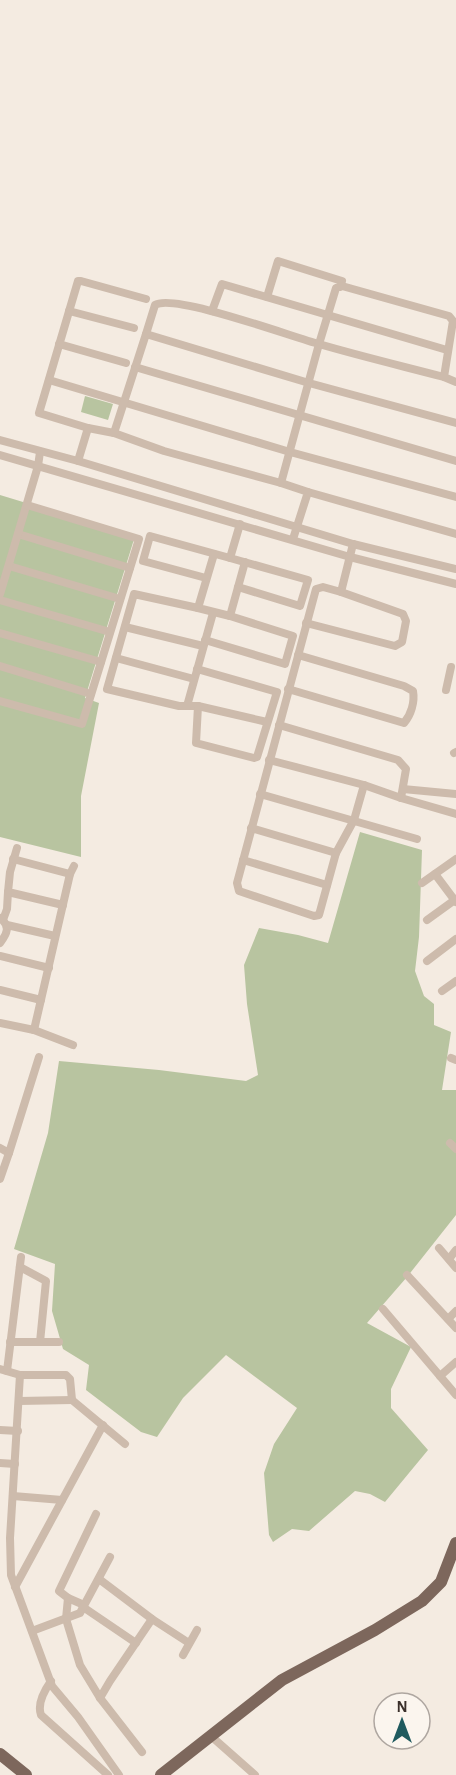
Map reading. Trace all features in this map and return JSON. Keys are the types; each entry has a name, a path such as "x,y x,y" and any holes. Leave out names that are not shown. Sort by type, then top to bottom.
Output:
{"main road":[{"path":"161,1775 282,1680 375,1630 422,1601 441,1582 456,1543"},
{"path":"0,1754 26,1775"}],"street":[{"path":"267,297 278,261 342,280 340,287 333,294 281,483"},
{"path":"146,299 81,280 77,285 39,413 88,428 114,433 164,452 456,534"},
{"path":"212,311 222,284 447,350"},
{"path":"340,287 449,316 453,321 444,377"},
{"path":"114,433 153,309 157,303 212,311 318,344 456,382"},
{"path":"69,311 134,328"},
{"path":"146,334 309,383 456,423"},
{"path":"59,344 126,363"},
{"path":"135,367 456,461"},
{"path":"49,380 290,452 456,497"},
{"path":"82,478 88,428"},
{"path":"0,440 353,544 456,569"},
{"path":"0,594 38,466 40,452"},
{"path":"0,455 350,556 456,584"},
{"path":"293,539 308,492"},
{"path":"1,704 82,724 139,539 27,505"},
{"path":"230,558 240,524"},
{"path":"18,534 130,568"},
{"path":"207,578 143,561 150,536 308,580 300,606 238,587"},
{"path":"341,592 353,544"},
{"path":"198,608 213,554"},
{"path":"230,616 245,562"},
{"path":"9,566 120,599"},
{"path":"306,623 395,646 402,642 406,621 403,614 341,592 323,587 316,589 306,623 288,689 237,883 240,891 314,916 319,915 336,853 354,820 364,785"},
{"path":"125,627 204,643 285,664 293,636 230,616 134,594 107,689 267,722"},
{"path":"0,600 110,632"},
{"path":"187,706 213,612"},
{"path":"0,633 101,662"},
{"path":"288,689 397,722 404,723 408,719 414,691 404,686 298,655"},
{"path":"116,658 194,679"},
{"path":"0,666 91,694"},
{"path":"197,669 277,692 257,757 254,758 196,743 198,706"},
{"path":"446,690 452,673"},
{"path":"279,725 398,760 406,769 401,798"},
{"path":"269,760 364,785 456,814"},
{"path":"403,789 456,794"},
{"path":"260,794 417,839"},
{"path":"251,828 336,853"},
{"path":"0,943 6,935 3,921 7,909 13,859 17,848"},
{"path":"13,859 72,870 34,1030"},
{"path":"422,883 456,859"},
{"path":"243,860 327,885"},
{"path":"427,920 456,901 435,873"},
{"path":"8,892 63,904"},
{"path":"3,921 55,936"},
{"path":"427,961 456,939"},
{"path":"0,956 49,969"},
{"path":"442,991 456,981"},
{"path":"0,990 41,1000"},
{"path":"0,1023 34,1030 73,1045"},
{"path":"0,1179 39,1057"},
{"path":"0,1148 9,1153"},
{"path":"439,1248 456,1268"},
{"path":"449,1259 456,1250"},
{"path":"21,1257 10,1342 3,1370 20,1376 66,1375 70,1379 72,1400"},
{"path":"20,1267 46,1281 40,1342"},
{"path":"407,1275 456,1328"},
{"path":"383,1309 456,1395"},
{"path":"448,1319 456,1311"},
{"path":"10,1342 59,1342"},
{"path":"440,1376 456,1362"},
{"path":"20,1376 10,1538 11,1575 55,1691 78,1717 114,1774"},
{"path":"19,1401 72,1400 125,1444"},
{"path":"15,1587 103,1425"},
{"path":"0,1430 18,1431"},
{"path":"0,1463 15,1464"},
{"path":"13,1496 62,1500"},
{"path":"96,1514 59,1591 136,1643"},
{"path":"33,1631 75,1616 84,1606 110,1557"},
{"path":"99,1579 152,1619 189,1643"},
{"path":"68,1598 66,1619 80,1665 100,1698 142,1752"},
{"path":"100,1698 152,1619"},
{"path":"183,1655 197,1630"},
{"path":"51,1681 39,1707 41,1715 114,1774"},
{"path":"91,1684 110,1681"},
{"path":"212,1737 255,1775"}],"green space":[{"path":"85,396 113,404 108,420 81,412"},
{"path":"0,495 135,536 85,698 99,703 81,796 81,857 0,837"},
{"path":"360,832 422,850 419,937 415,971 424,996 434,1004 434,1025 451,1032 442,1090 456,1090 456,1215 367,1323 411,1347 391,1389 391,1408 428,1450 385,1502 370,1494 355,1491 309,1531 292,1529 273,1542 269,1535 264,1473 274,1444 297,1408 226,1355 183,1398 157,1437 141,1432 86,1390 89,1365 63,1349 52,1311 55,1264 14,1249 48,1133 59,1061 246,1081 258,1075 247,1004 244,965 259,928 328,943"}]}
